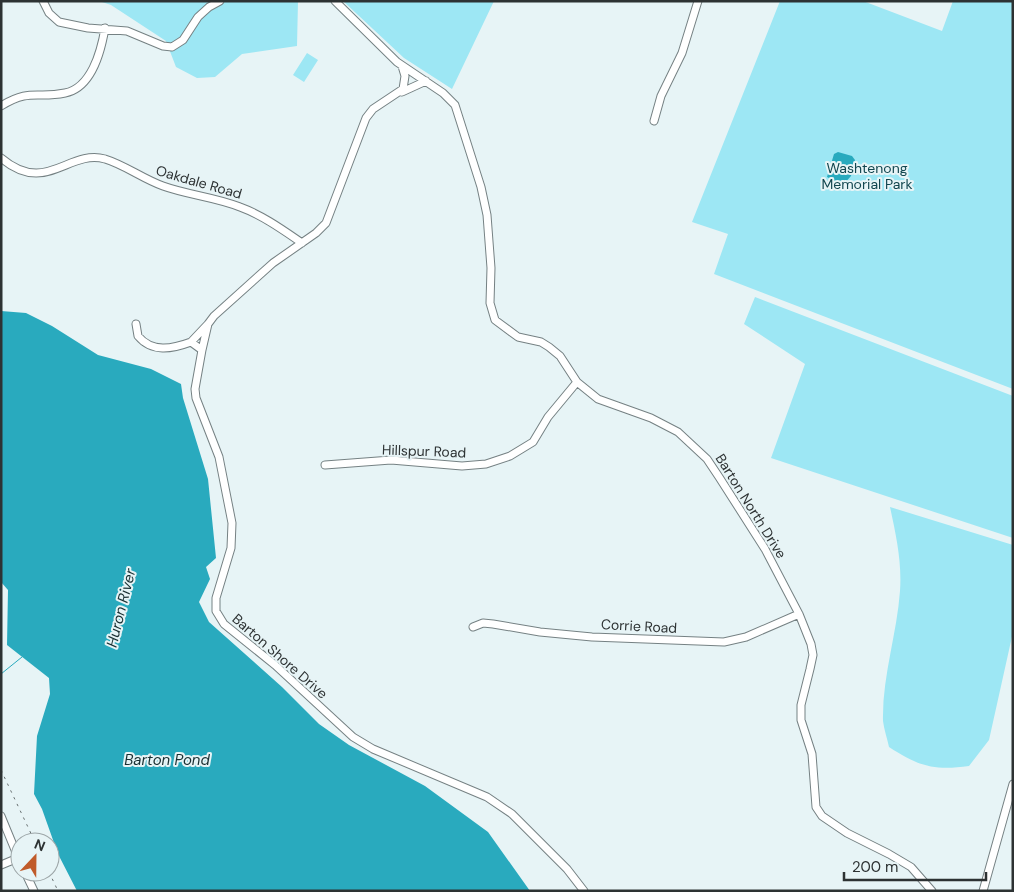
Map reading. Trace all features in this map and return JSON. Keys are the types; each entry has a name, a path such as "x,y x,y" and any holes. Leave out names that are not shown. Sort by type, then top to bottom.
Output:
{"street":[{"path":"43,1 49,13 59,22 88,28 127,31 163,46 172,47 183,40 198,17 208,7 220,1"},
{"name":"Barton North Drive","path":"335,1 402,66 443,93 455,105 481,187 487,216 491,268 490,303 495,320 518,337 541,342 549,347 560,356 576,382 598,399 664,424 678,432 707,459 765,549 799,614 811,644 813,656 801,705 801,720 812,754 816,807 822,816 847,833 911,868 932,891"},
{"path":"654,121 661,96 687,39 698,1"},
{"path":"1,106 20,96 30,94 63,94 77,89 85,82 92,69 105,28"},
{"path":"402,66 405,84 402,92"},
{"path":"136,324 138,336 152,347 162,350 191,342 273,263 302,243 326,222 366,118 373,109 426,81"},
{"name":"Oakdale Road","path":"1,158 30,173 51,171 86,159 105,159 165,187 240,206 302,243"},
{"name":"Barton Shore Drive","path":"208,324 195,389 196,398 219,457 232,523 231,548 216,598 216,611 224,624 275,665 352,738 373,749 487,797 512,814 568,869 584,891"},
{"path":"191,342 202,350"},
{"name":"Hillspur Road","path":"325,465 391,460 462,466 486,464 510,456 533,442 548,417 576,382"},
{"name":"Corrie Road","path":"474,627 483,623 540,632 592,637 724,642 746,637 799,614"},
{"path":"983,891 1013,784"},
{"path":"1,816 10,838"}],"green space":[{"path":"99,1 298,1 297,46 242,54 215,77 197,78 176,67 166,41 111,5"},
{"path":"343,1 494,1 452,89 404,58"},
{"name":"Washtenong Memorial Park","path":"780,1 863,1 942,31 953,1 1013,1 1013,389 714,274 728,234 692,222"},
{"path":"307,53 318,60 304,82 293,75"},
{"path":"755,297 1013,396 1013,538 771,458 805,364 744,324"},
{"path":"890,507 1013,545 1013,632 989,740 969,766 946,768 927,766 909,759 889,747 883,721 883,705 900,591 898,549"}],"water":[{"path":"838,152 852,156 855,160 851,176 843,185 827,177 834,154"},
{"name":"Barton Pond","path":"1,311 26,313 52,326 98,355 151,369 181,384 183,398 208,479 216,558 206,567 210,579 199,602 209,622 282,687 319,724 349,745 425,786 488,832 530,891 77,891 60,858 60,832 50,832 34,794 37,736 50,694 49,678 7,645 8,590 1,582"}],"waterway":[{"path":"1,674 22,657"}],"railway":[{"path":"1,770 30,832"},
{"path":"54,882 58,891"}],"water label":[{"name":"Huron River","path":"121,608"}]}
